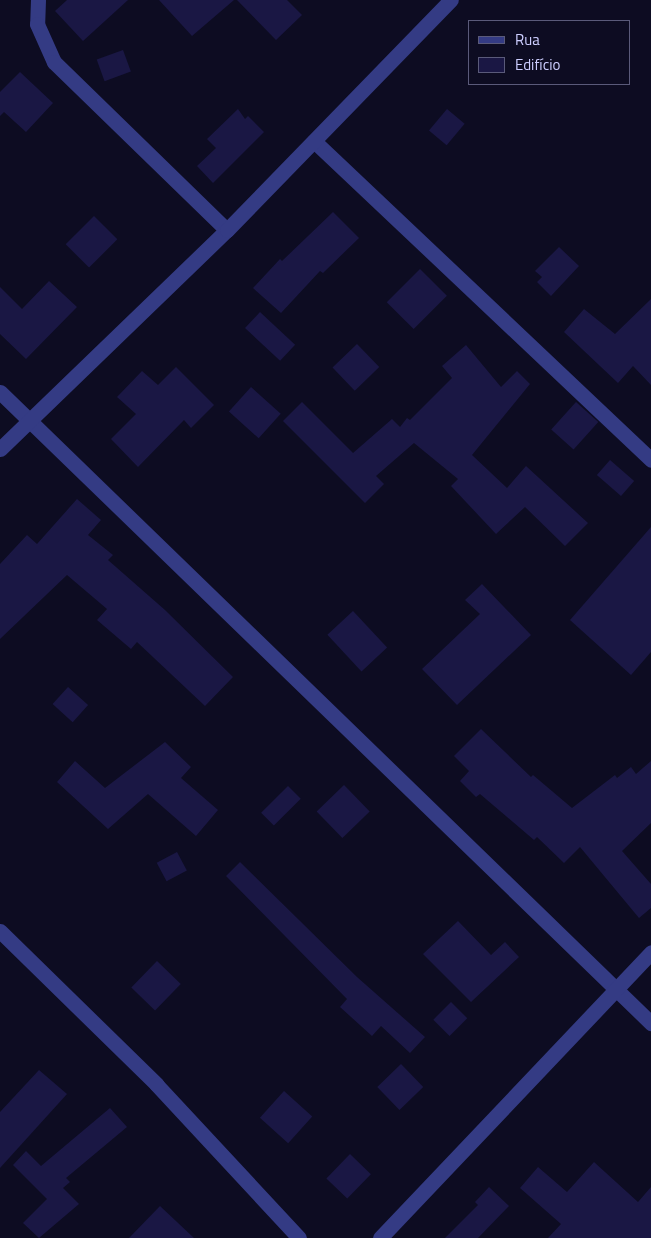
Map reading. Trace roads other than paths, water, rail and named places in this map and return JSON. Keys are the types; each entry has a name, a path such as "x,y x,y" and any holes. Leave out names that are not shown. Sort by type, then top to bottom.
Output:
{"street":[{"path":"38,0 37,24 54,62 227,230"},
{"path":"0,449 227,230 451,0"},
{"path":"314,141 651,460"},
{"path":"0,392 651,1023"},
{"path":"0,931 156,1084 299,1238"},
{"path":"380,1238 651,952"}]}
